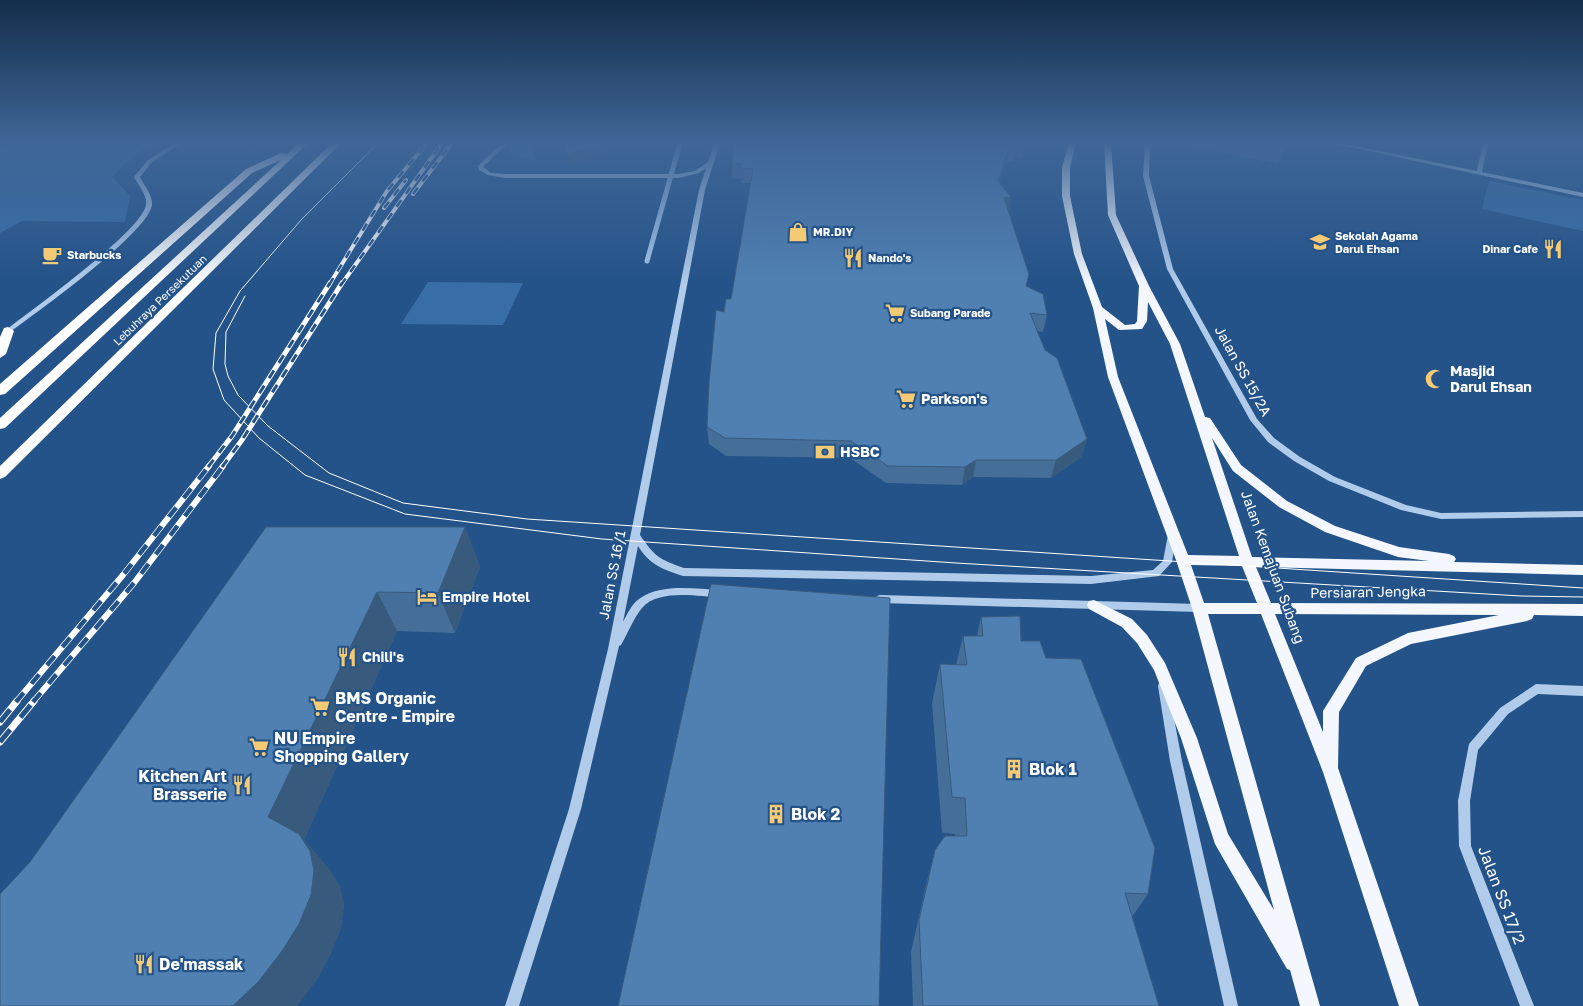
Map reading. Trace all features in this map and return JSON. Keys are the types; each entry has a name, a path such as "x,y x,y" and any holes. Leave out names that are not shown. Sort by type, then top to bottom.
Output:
{"highway":[{"path":"0,391 229,190"},
{"name":"Lebuhraya Persekutuan","path":"0,425 253,190"},
{"name":"Lebuhraya Persekutuan","path":"0,474 289,190"},
{"path":"0,354 8,331"}],"main road":[{"path":"1066,190 1078,254 1098,308 1113,377 1200,608 1310,1006"},
{"name":"Jalan Kemajuan Subang","path":"1111,190 1112,215 1144,286 1175,344 1248,561 1331,772 1409,1006"},
{"path":"1098,308 1123,328 1139,327 1142,321 1144,286"},
{"path":"1196,405 1237,468 1283,504 1330,529 1398,552 1516,569"},
{"name":"Persiaran Jengka","path":"1183,560 1583,570"},
{"path":"1094,605 1127,623 1142,639 1160,668 1189,738 1222,838 1303,977"},
{"name":"Persiaran Jengka","path":"1200,608 1583,610"},
{"path":"1331,772 1331,711 1361,662 1408,639 1551,609"}],"street":[{"path":"8,331 122,241 144,218 149,206 144,190"},
{"name":"Jalan SS 16/1","path":"512,1006 576,809 613,649 702,190"},
{"name":"Jalan SS 15/2A","path":"1150,190 1170,268 1254,420 1271,440 1297,459 1332,479 1369,496 1404,508 1441,516 1583,514"},
{"path":"1559,190 1583,195"},
{"path":"635,535 649,556 664,565 683,572 1091,580 1156,573 1167,562 1172,532"},
{"path":"613,649 641,602 658,595 684,592 731,594"},
{"name":"Persiaran Jengka","path":"870,598 1200,608"},
{"path":"1160,668 1176,761 1231,1006"},
{"name":"Jalan SS 17/2","path":"1528,1006 1465,846 1464,801 1473,748 1504,711 1536,689 1583,691"}],"shaded area":[{"path":"0,190 124,190 130,196 125,222 22,221 0,233"},
{"path":"1487,190 1533,190 1583,200 1583,231 1482,209"},
{"path":"428,282 523,283 503,325 401,324"}],"building":[{"name":"Subang Parade","path":"749,190 1005,190 1011,197 1004,198 1029,274 1026,286 1043,294 1047,315 1030,313 1045,350 1057,358 1087,439 1056,460 976,460 965,467 888,466 851,441 725,438 707,427 716,310 724,312 726,299 731,299"},
{"name":"NU Empire Shopping Gallery","path":"266,527 465,527 438,593 377,592 268,817 299,834 310,851 314,871 311,895 299,924 282,951 259,981 231,1006 0,1006 0,894 30,862"},
{"name":"Blok 2","path":"711,584 890,598 879,1006 618,1006"},
{"name":"Blok 1","path":"1020,616 1021,641 1040,641 1046,658 1081,659 1155,848 1148,894 1125,893 1159,1006 923,1006 919,920 935,850 945,836 967,836 965,798 952,797 940,664 967,665 963,636 983,636 981,617"}],"waterway":[{"path":"647,261 667,190"}],"tram line":[{"path":"331,190 301,220 240,291 216,333 213,369 224,400 259,438 305,475 405,514 602,539 956,563 1521,596 1583,597"},
{"path":"245,296 226,332 225,364 228,376 238,395 268,426 329,473 403,503 527,519 1583,588"}],"railway":[{"path":"329,285 388,190"},
{"path":"384,208 398,190"},
{"path":"341,285 409,190"},
{"path":"413,194 416,190"},
{"path":"208,467 232,436 330,283"},
{"path":"222,467 242,440 342,283"},
{"path":"16,702 123,575 209,466"},
{"path":"33,702 134,583 223,466"},
{"path":"0,722 17,701"},
{"path":"0,742 34,701"}],"place":[{"name":"MR.DIY","path":"798,232"},
{"name":"Sekolah Agama Darul Ehsan","path":"1320,242"},
{"name":"Dinar Cafe","path":"1553,249"},
{"name":"Starbucks","path":"52,255"},
{"name":"Nando's","path":"853,258"},
{"name":"Subang Parade","path":"895,313"},
{"name":"Masjid Darul Ehsan","path":"1435,379"},
{"name":"Parkson's","path":"906,399"},
{"name":"HSBC","path":"825,452"},
{"name":"Empire Hotel","path":"427,597"},
{"name":"Chili's","path":"347,657"},
{"name":"BMS Organic Centre - Empire","path":"320,707"},
{"name":"NU Empire Shopping Gallery","path":"259,747"},
{"name":"Blok 1","path":"1014,769"},
{"name":"Kitchen Art Brasserie","path":"242,785"},
{"name":"Blok 2","path":"776,814"},
{"name":"De'massak","path":"144,964"}]}
